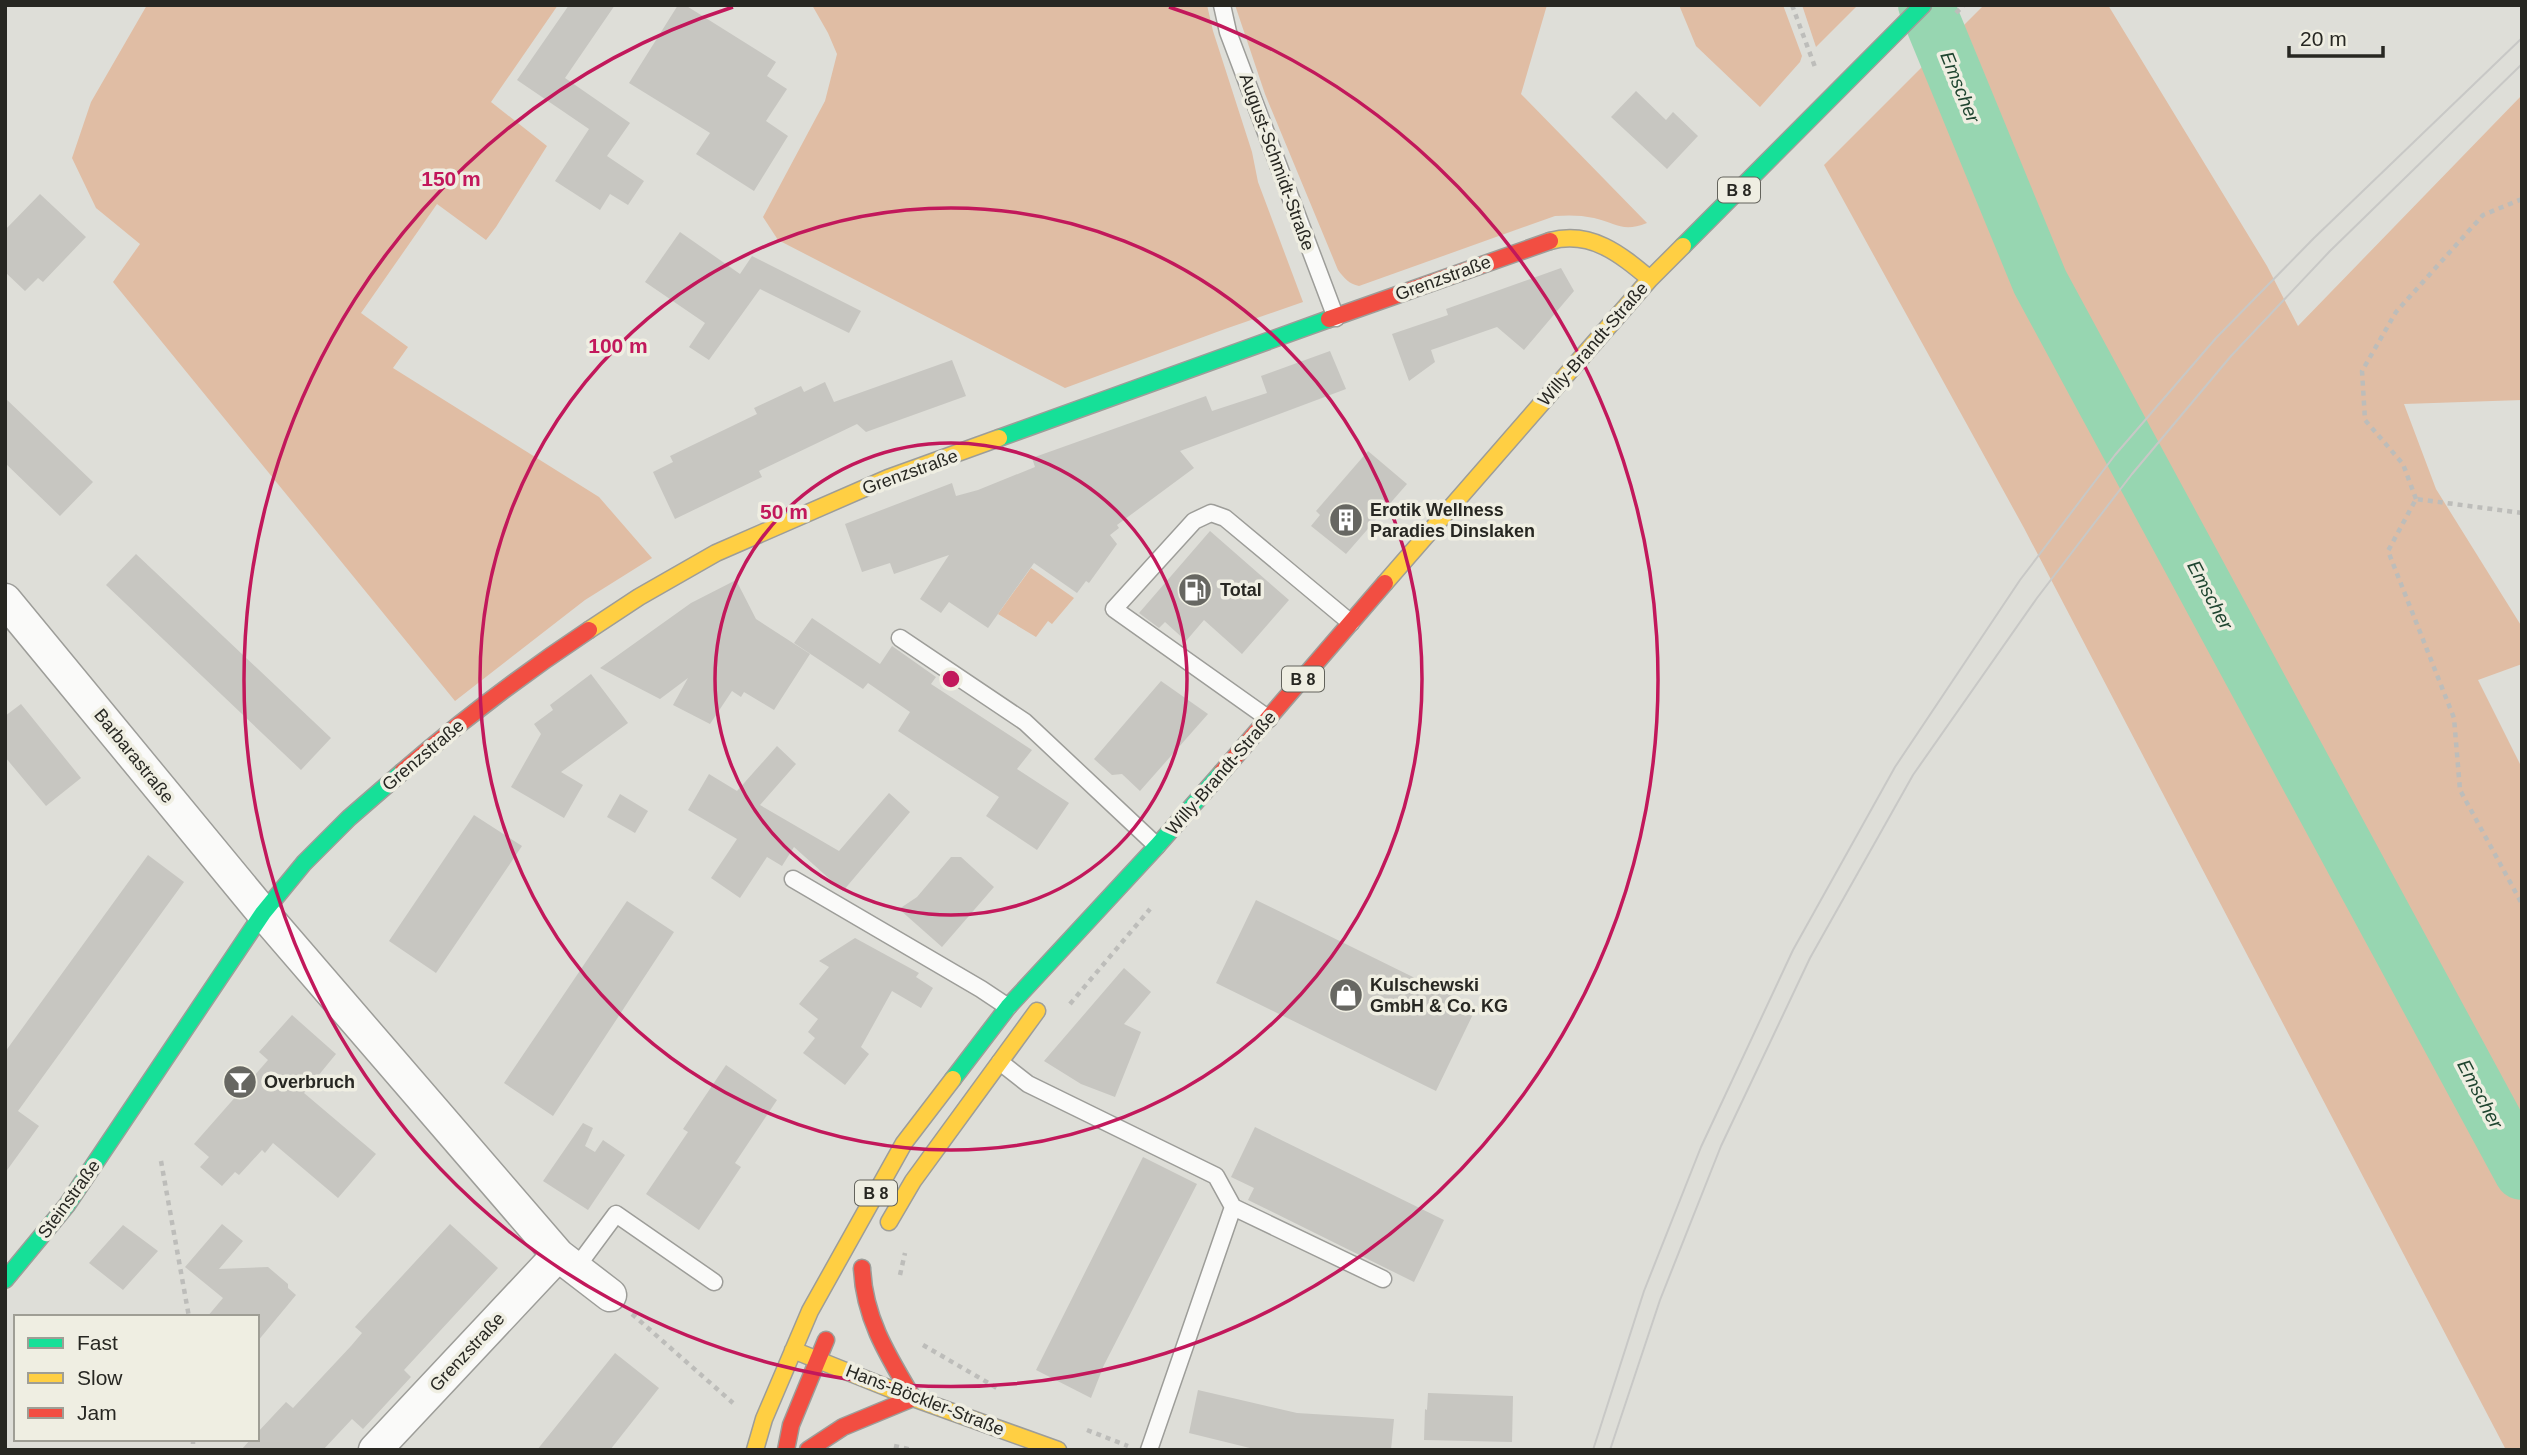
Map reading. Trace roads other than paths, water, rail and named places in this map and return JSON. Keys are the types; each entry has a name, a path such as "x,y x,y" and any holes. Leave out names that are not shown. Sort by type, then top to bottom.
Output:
{"main road":[{"name":"Willy-Brandt-Straße","path":"755,1450 764,1419 810,1311 904,1143 1008,1007 1157,846 1269,719 1650,279 1923,5"},
{"name":"Grenzstraße","path":"129,1114 263,913 304,863 349,818 433,745 556,652 639,597 716,553 888,478 1525,248 1569,237 1597,243 1625,257 1650,279"},
{"name":"B 8","path":"1078,954 1157,846"},
{"name":"B 8","path":"881,1236 913,1181 1047,998"},
{"name":"Steinstraße","path":"5,1280 67,1205 129,1114"},
{"path":"808,1450 836,1431 913,1398 867,1313 862,1284 865,1263 851,1289"},
{"path":"786,1450 792,1425 834,1320"},
{"name":"Hans-Böckler-Straße","path":"793,1350 913,1398 1058,1450"}],"street":[{"name":"Barbarastraße","path":"9,613 263,913"},
{"path":"263,913 567,1261 610,1295"},
{"name":"Grenzstraße","path":"375,1450 567,1261"}],"lane":[{"name":"August-Schmidt-Straße","path":"1222,5 1228,32 1336,318"},
{"path":"1269,719 1114,609 1194,521 1211,513 1225,518 1351,623"},
{"path":"900,638 1025,722 1157,846"},
{"path":"793,878 1008,1007"},
{"path":"977,1047 1028,1084 1216,1176 1233,1207 1383,1279"},
{"path":"1149,1450 1233,1207"},
{"path":"567,1261 616,1213 714,1282"}],"waterway":[{"name":"Emscher","path":"1926,5 2040,282 2522,1172"}],"tram line":[{"path":"1593,1450 1644,1291 1701,1147 1793,950 1895,767 2020,580 2115,455 2216,338 2314,238 2522,38"},
{"path":"1610,1450 1660,1300 1721,1146 1810,958 1913,775 2037,598 2132,474 2231,356 2330,251 2522,64"}],"place":[{"name":"Erotik Wellness Paradies Dinslaken","path":"1346,520"},
{"name":"Total","path":"1195,590"},
{"name":"Kulschewski GmbH & Co. KG","path":"1346,995"},
{"name":"Overbruch","path":"240,1082"}]}
